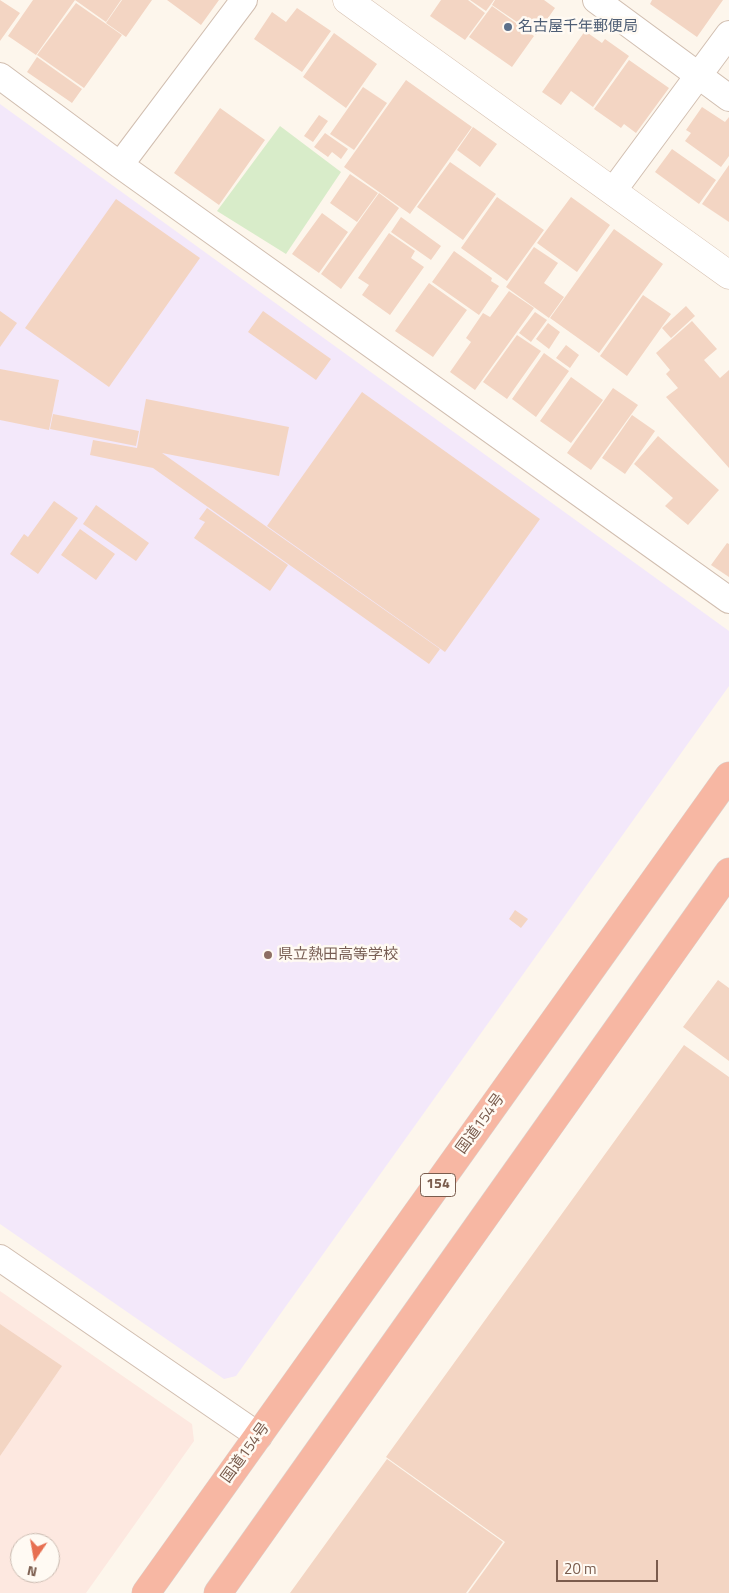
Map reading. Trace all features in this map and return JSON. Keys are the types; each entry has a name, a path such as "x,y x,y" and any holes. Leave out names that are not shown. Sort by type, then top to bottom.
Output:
{"highway":[{"name":"国道154号","path":"146,1593 729,776"},
{"path":"218,1593 729,872"}],"street":[{"path":"120,165 244,0"},
{"path":"346,0 729,275"},
{"path":"596,0 729,98"},
{"path":"613,192 729,34"},
{"path":"0,76 120,165 729,600"},
{"path":"0,1258 258,1436"}],"shaded area":[{"name":"県立熱田高等学校","path":"0,104 729,631 729,686 236,1376 224,1379 0,1224"},
{"path":"0,1291 192,1424 194,1441 86,1593 0,1593"}],"green space":[{"path":"280,126 341,172 286,254 217,211"}],"building":[{"path":"0,0 20,13 0,41"},
{"path":"33,0 75,0 36,55 8,36"},
{"path":"75,0 121,0 106,22"},
{"path":"122,0 152,0 126,37 106,23"},
{"path":"167,0 219,0 201,25"},
{"path":"441,0 468,0 485,13 465,40 430,16"},
{"path":"470,0 494,0 486,11"},
{"path":"495,0 544,0 555,8 536,35 492,5"},
{"path":"652,0 723,0 697,37 650,4"},
{"path":"76,3 122,35 84,88 37,55"},
{"path":"492,6 534,36 512,67 469,37"},
{"path":"297,8 331,31 302,72 254,39 272,12 286,22"},
{"path":"585,31 602,43 605,39 629,56 593,107 571,91 561,105 542,92"},
{"path":"334,33 377,64 346,108 303,77"},
{"path":"37,57 82,89 72,103 27,72"},
{"path":"629,60 669,88 636,133 624,124 621,128 594,109"},
{"path":"406,80 472,127 410,214 344,167"},
{"path":"363,87 387,103 354,150 330,134"},
{"path":"702,107 725,122 729,117 729,156 721,167 685,141 691,133 686,130"},
{"path":"220,108 265,140 219,205 174,173"},
{"path":"319,115 328,121 313,142 304,136"},
{"path":"473,127 497,144 480,167 457,150"},
{"path":"325,133 348,149 341,159 332,152 328,157 314,147"},
{"path":"672,149 716,180 699,204 655,172"},
{"path":"450,162 496,194 463,240 417,207"},
{"path":"729,165 729,222 702,204"},
{"path":"350,174 378,193 357,222 330,203"},
{"path":"379,193 399,208 341,289 321,274"},
{"path":"497,197 544,230 507,281 461,248"},
{"path":"571,197 610,225 577,272 537,243"},
{"path":"116,199 200,258 109,387 25,328"},
{"path":"322,213 348,232 319,273 292,254"},
{"path":"401,217 441,246 431,260 391,232"},
{"path":"614,229 663,264 599,353 550,318"},
{"path":"389,233 415,251 411,258 424,267 390,315 362,295 369,285 358,278"},
{"path":"534,247 558,263 544,283 564,297 549,318 506,287"},
{"path":"454,251 492,278 491,281 499,286 479,315 432,282"},
{"path":"429,283 467,310 433,357 395,331"},
{"path":"509,291 534,308 475,390 450,372 471,342 466,338 483,313 490,317"},
{"path":"643,295 671,314 627,376 600,356"},
{"path":"686,306 695,316 671,338 662,328"},
{"path":"0,311 17,323 0,347"},
{"path":"263,311 331,359 316,380 248,332"},
{"path":"535,312 547,320 531,342 519,333"},
{"path":"692,321 717,349 704,360 720,378 729,370 729,468 666,397 678,388 666,374 670,370 656,353"},
{"path":"548,323 560,332 549,349 536,339"},
{"path":"517,335 541,351 507,399 483,382"},
{"path":"566,345 579,355 570,368 556,358"},
{"path":"544,353 569,371 536,417 512,399"},
{"path":"0,369 59,380 49,430 0,420"},
{"path":"571,377 603,400 571,443 540,421"},
{"path":"613,388 638,405 591,470 567,453"},
{"path":"362,392 540,519 445,652 267,526"},
{"path":"146,399 289,427 279,476 162,453 440,649 429,664 153,468 90,455 93,440 137,448"},
{"path":"53,414 139,431 136,446 50,429"},
{"path":"632,415 655,431 625,474 602,458"},
{"path":"658,436 719,490 688,525 665,506 673,498 634,464"},
{"path":"54,501 78,518 38,574 10,554 24,534 28,537"},
{"path":"96,505 149,543 136,561 83,524"},
{"path":"207,508 288,565 270,591 194,538 205,522 199,519"},
{"path":"80,529 115,554 96,580 61,555"},
{"path":"727,543 729,544 729,577 711,565"},
{"path":"515,910 528,919 521,928 509,919"},
{"path":"718,980 729,988 729,1061 683,1027"},
{"path":"684,1045 729,1077 729,1593 468,1593 505,1542 386,1457"},
{"path":"0,1324 62,1366 0,1456"},
{"path":"387,1459 503,1542 466,1593 290,1593"}],"place":[{"name":"名古屋千年郵便局","path":"508,27"},
{"name":"県立熱田高等学校","path":"268,955"}]}
